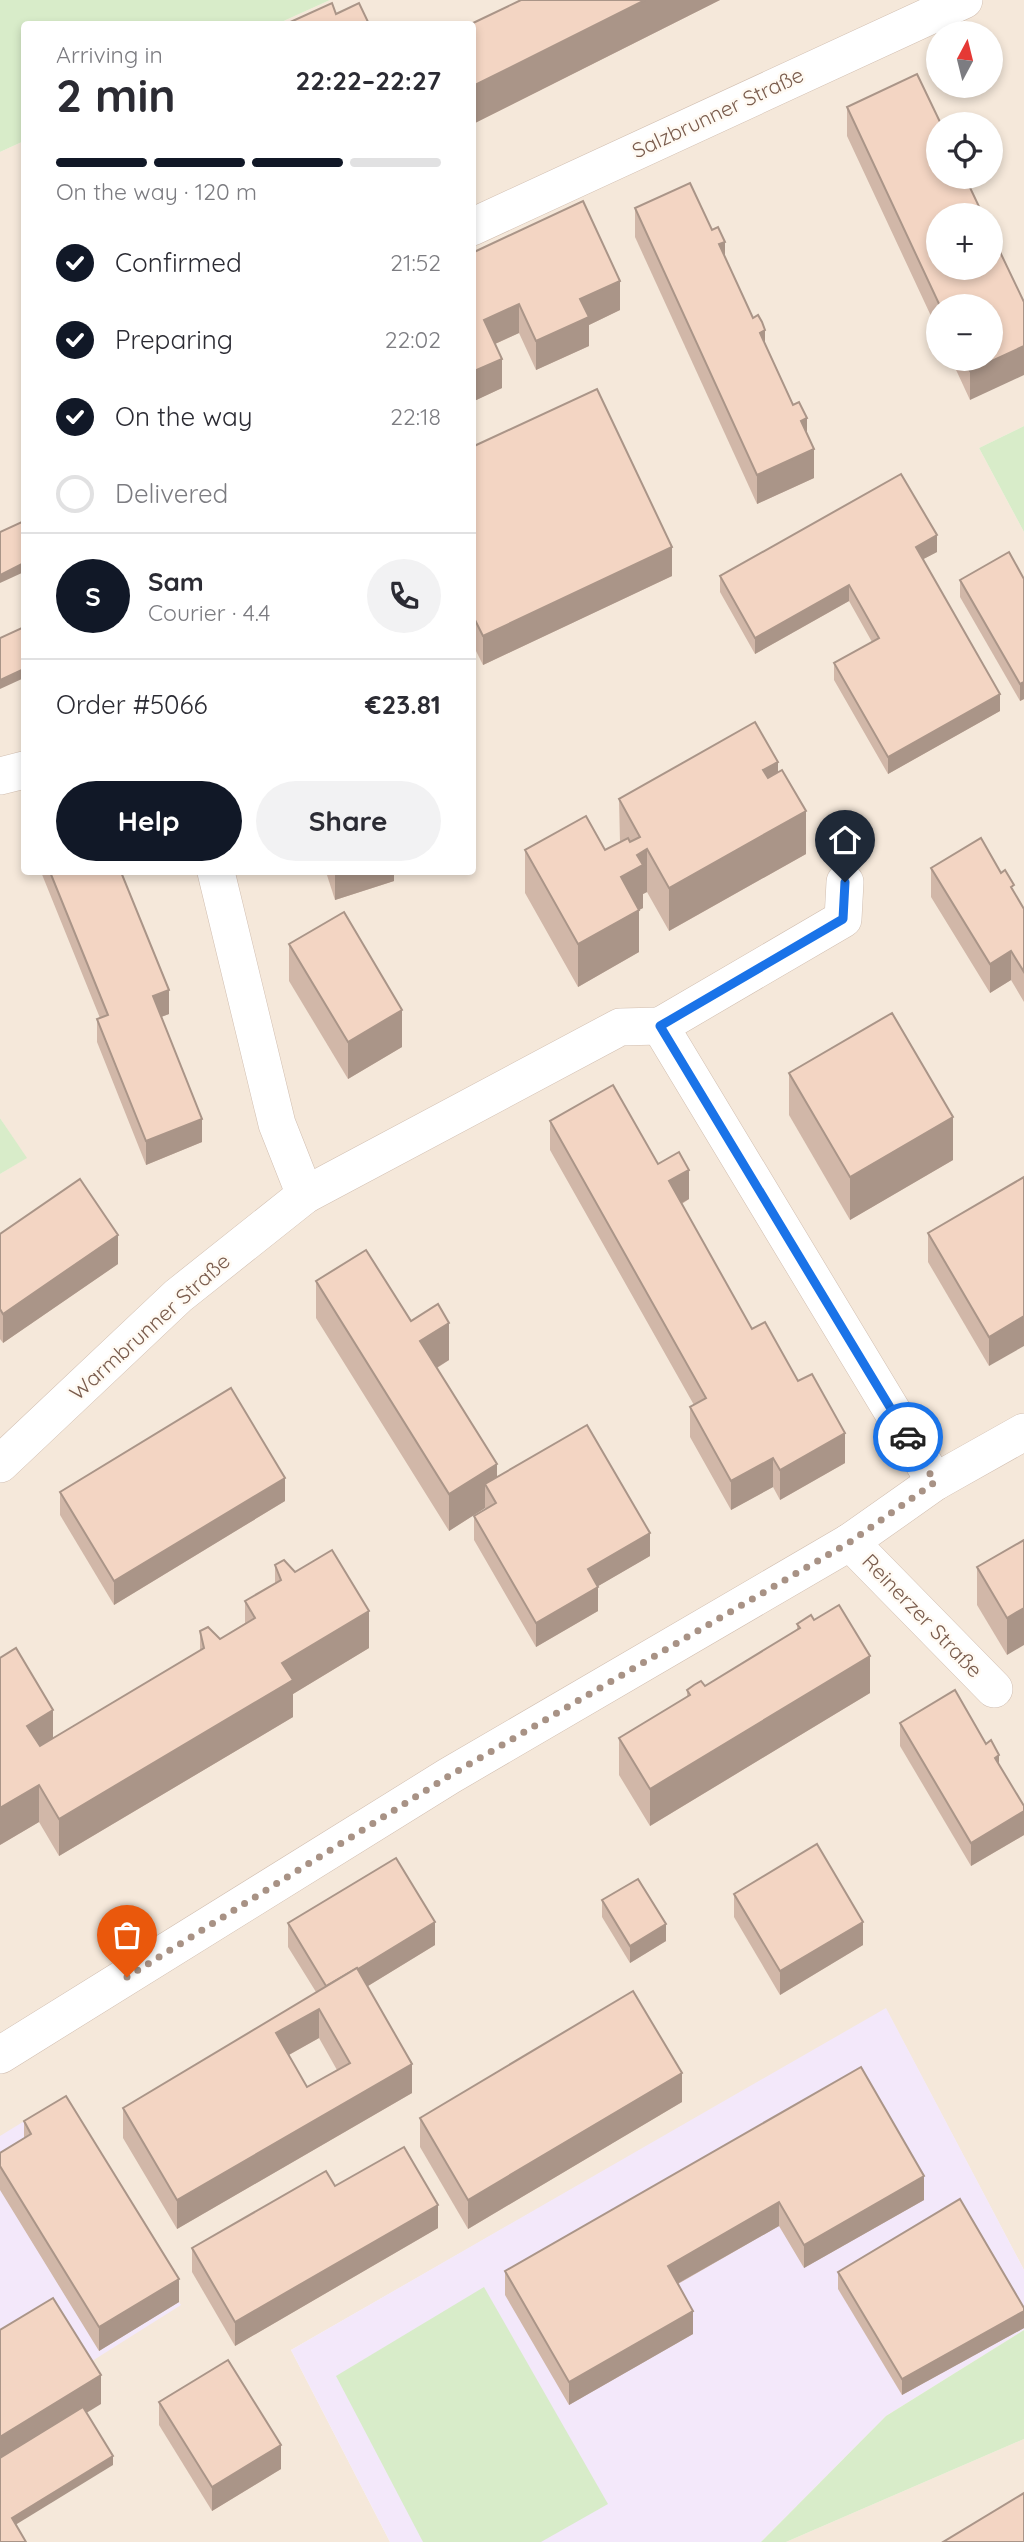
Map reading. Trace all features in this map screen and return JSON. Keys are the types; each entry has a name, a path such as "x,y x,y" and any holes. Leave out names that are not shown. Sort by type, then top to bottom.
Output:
{"street":[{"name":"Salzbrunner Straße","path":"476,225 964,0"},
{"path":"0,776 21,771"},
{"path":"217,875 277,1124 305,1195"},
{"path":"845,882 843,919 660,1026 935,1482"},
{"name":"Warmbrunner Straße","path":"0,1464 178,1296 305,1195 620,1027 660,1026"},
{"name":"Reinerzer Straße","path":"0,2055 449,1776 850,1542 935,1482 1024,1432"},
{"name":"Reinerzer Straße","path":"850,1542 994,1689"}],"shaded area":[{"path":"330,0 1024,0 1024,426 979,448 1024,532 1024,2270 886,2009 291,2350 390,2542 0,2542 0,1174 26,1158 0,1118 0,152 21,142 21,875 476,875 476,21 284,21"},
{"path":"886,2008 1024,2270 1024,2330 886,2416 761,2542 390,2542 291,2350"},
{"path":"57,2101 181,2305 81,2368 0,2350 0,2136"},
{"path":"1024,2439 1024,2542 786,2542"}],"green space":[{"path":"0,0 330,0 284,21 21,21 21,142 0,152"},
{"path":"1024,426 1024,532 979,448"},
{"path":"0,1118 27,1158 0,1174"},
{"path":"484,2287 608,2504 541,2542 423,2542 336,2376"},
{"path":"1024,2330 1024,2439 786,2542 761,2542 886,2416"}],"building":[{"path":"521,0 645,0 476,84 476,22"},
{"path":"332,3 336,14 359,3 368,21 293,21"},
{"path":"917,74 926,98 929,98 935,112 926,112 926,189 971,189 977,203 926,203 926,276 847,107"},
{"path":"690,183 712,230 718,227 725,242 719,244 753,318 758,315 762,322 765,330 760,333 793,405 799,402 807,418 801,421 814,449 757,475 635,208"},
{"path":"583,201 620,281 580,299 589,317 536,341 519,304 484,320 502,359 476,370 476,251"},
{"path":"1003,258 1024,302 1024,346 1003,356 1003,294 934,294 928,280 1003,280"},
{"path":"597,389 672,547 483,636 476,622 476,445"},
{"path":"901,474 937,535 916,547 1000,694 888,757 834,663 879,638 849,585 755,638 720,576"},
{"path":"21,522 21,564 0,575 0,532"},
{"path":"1009,552 1024,579 1024,682 1020,684 960,580"},
{"path":"21,628 21,670 0,680 0,638"},
{"path":"755,722 778,762 763,770 768,778 782,770 806,811 669,888 647,849 637,855 643,865 621,877 639,910 578,944 525,850 586,816 605,850 628,838 630,842 640,837 619,799"},
{"path":"981,838 1001,873 1005,870 1024,909 1024,972 1011,951 990,964 931,868"},
{"path":"51,875 122,875 169,990 153,996 202,1119 146,1141 97,1019 108,1015"},
{"path":"344,912 402,1010 348,1042 289,944"},
{"path":"892,1013 953,1117 850,1177 789,1073"},
{"path":"613,1085 658,1164 679,1152 689,1170 669,1181 752,1329 765,1322 798,1381 812,1374 845,1433 780,1470 773,1458 731,1481 690,1407 706,1398 550,1121"},
{"path":"1024,1177 1024,1316 989,1337 928,1233"},
{"path":"80,1179 118,1235 3,1314 0,1309 0,1234"},
{"path":"366,1250 411,1321 438,1304 449,1323 420,1341 497,1464 449,1494 316,1281"},
{"path":"231,1388 285,1478 114,1581 60,1492"},
{"path":"587,1425 650,1533 588,1569 598,1587 536,1623 474,1516 496,1503 485,1484"},
{"path":"1024,1540 1024,1608 1007,1618 977,1567"},
{"path":"332,1550 369,1611 282,1663 293,1680 59,1819 39,1785 0,1808 0,1658 16,1648 53,1710 27,1726 40,1746 204,1648 200,1631 208,1627 220,1639 255,1618 245,1601 281,1580 275,1565 284,1560 295,1572"},
{"path":"839,1605 870,1656 650,1789 619,1738 690,1695 687,1690 694,1685 701,1681 705,1686 800,1628 797,1624 811,1615 814,1620"},
{"path":"955,1690 986,1744 991,1740 999,1755 995,1758 1024,1806 1024,1811 971,1843 900,1723"},
{"path":"817,1844 863,1922 780,1971 734,1894"},
{"path":"396,1858 435,1922 326,1986 288,1923"},
{"path":"638,1879 666,1924 630,1946 602,1900"},
{"path":"357,1968 412,2064 177,2200 123,2108","holes":["319,2009 350,2063 307,2087 276,2033"]},
{"path":"633,1991 682,2073 468,2200 420,2118"},
{"path":"861,2067 924,2176 804,2245 779,2202 668,2266 693,2311 569,2382 505,2271"},
{"path":"66,2096 179,2279 99,2327 0,2166 0,2153 31,2134 24,2121"},
{"path":"404,2147 438,2205 235,2322 192,2248 326,2171 335,2186"},
{"path":"960,2199 1024,2311 902,2379 838,2272"},
{"path":"53,2298 101,2375 0,2437 0,2330"},
{"path":"228,2360 281,2445 212,2487 159,2402"},
{"path":"83,2407 113,2456 12,2518 26,2542 0,2542 0,2458"},
{"path":"1024,2493 1024,2542 943,2542"}],"way so far":[{"path":"127,1977 449,1776 850,1542 935,1482 908,1437"}],"route":[{"path":"845,882 843,919 660,1026 908,1437"}]}
